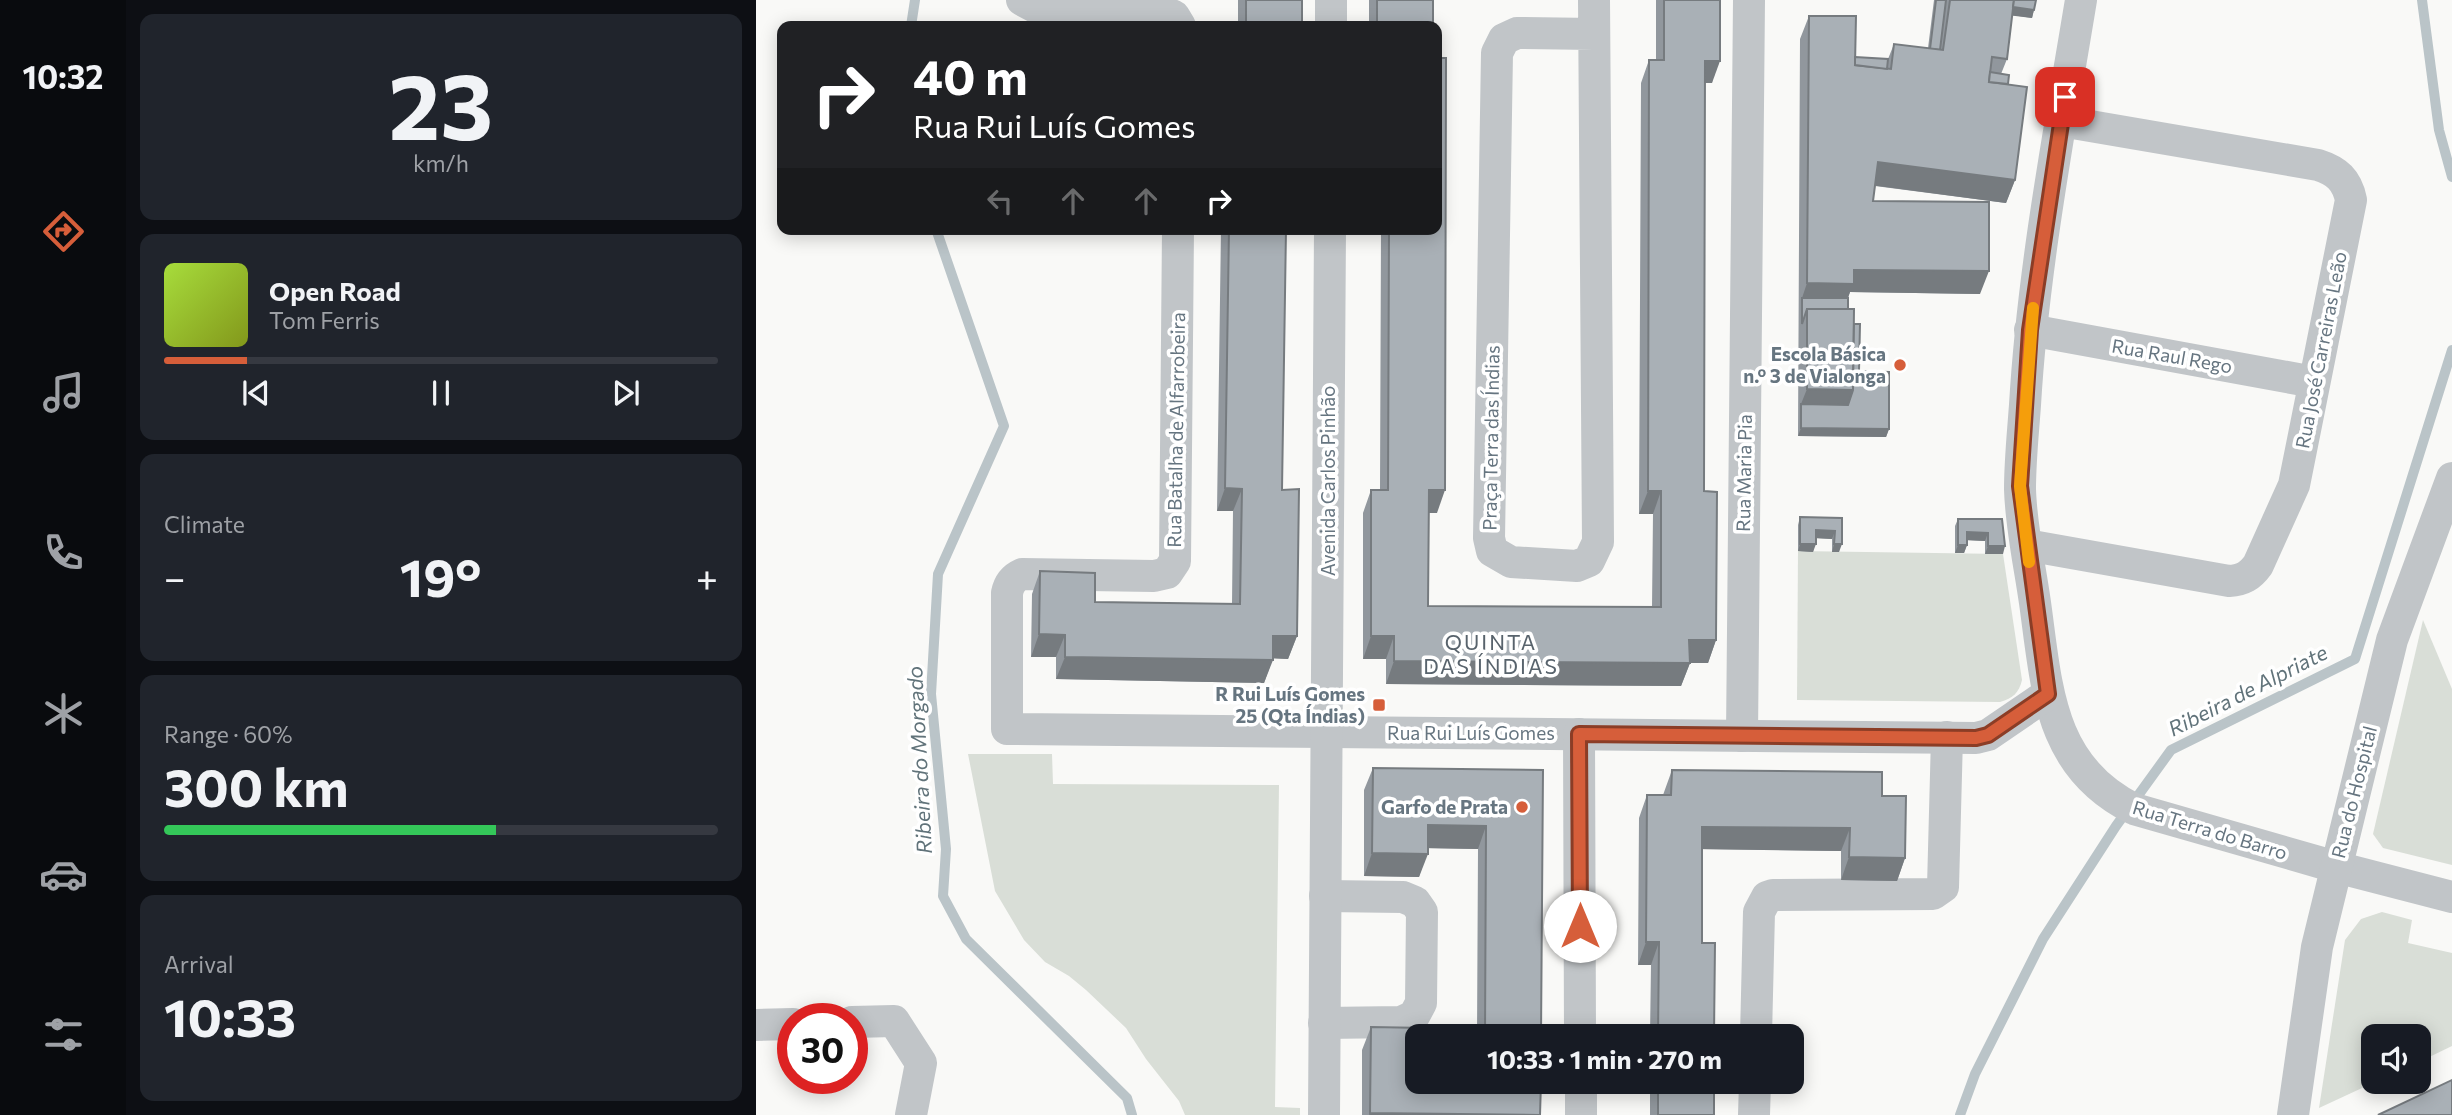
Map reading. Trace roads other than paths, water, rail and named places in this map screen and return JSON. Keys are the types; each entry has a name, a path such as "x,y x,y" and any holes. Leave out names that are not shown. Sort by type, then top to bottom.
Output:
{"street":[{"path":"1022,0 1035,7 1162,12 1174,16 1177,21"},
{"path":"1331,0 1331,21"},
{"name":"Praça Terra das Índias","path":"1594,0 1598,542 1589,561 1577,566 1511,562 1492,551 1489,538 1497,52 1504,39 1517,33 1594,34"},
{"name":"Rua Maria Pia","path":"1742,736 1749,0"},
{"name":"Rua Terra do Barro","path":"2081,0 2030,330 2020,486 2048,694 2062,737 2070,753 2093,782 2134,808 2336,867 2452,897"},
{"name":"Rua José Carreiras Leão","path":"2027,545 2229,581 2247,577 2259,565 2292,491 2351,200 2341,176 2318,165 2061,121"},
{"name":"Rua Batalha de Alfarrobeira","path":"1007,729 1007,593 1008,586 1016,577 1022,574 1154,576 1167,573 1175,561 1178,235"},
{"name":"Avenida Carlos Pinhão","path":"1324,1115 1330,235"},
{"name":"Rua Raul Rego","path":"2030,330 2314,382"},
{"name":"Rua do Hospital","path":"2293,1115 2316,947 2392,640 2452,478"},
{"name":"Rua Rui Luís Gomes","path":"1007,729 1976,738 1988,735 2048,694"},
{"path":"1579,734 1580,1024"},
{"path":"1756,1024 1759,912 1767,897 1933,894 1943,887 1947,737"},
{"path":"1324,1023 1401,1022 1414,1017 1421,1003 1422,912 1415,902 1403,897 1325,896"},
{"path":"868,1022 894,1021 921,1063 911,1115"},
{"path":"756,1024 777,1024"},
{"path":"1581,1094 1581,1115"},
{"path":"1754,1115 1755,1094"}],"waterway":[{"name":"Ribeira do Morgado","path":"912,21 915,0"},
{"name":"Ribeira de Alpriate","path":"2422,0 2439,130 2452,177"},
{"name":"Ribeira do Morgado","path":"938,235 1004,426 938,574 931,694 946,849 943,896 966,939 1127,1098 1132,1115"},
{"name":"Ribeira de Alpriate","path":"1960,1115 1975,1074 2043,939 2116,826 2171,750 2355,659 2452,350"}],"place":[{"name":"Escola Básica n.º 3 de Vialonga","path":"1900,365"},
{"name":"R Rui Luís Gomes 25 (Qta Índias)","path":"1379,705"},
{"name":"Garfo de Prata","path":"1522,807"}],"district":[{"name":"QUINTA DAS ÍNDIAS","path":"1491,655"}]}
